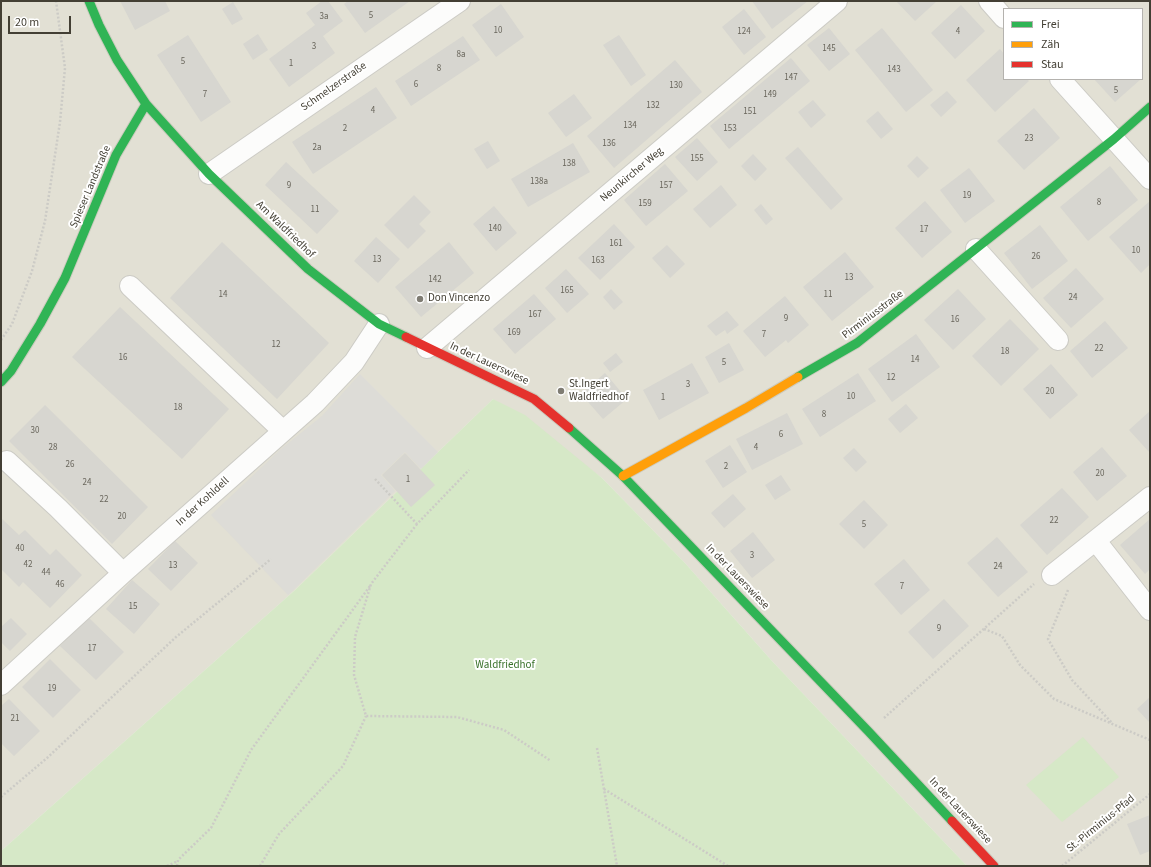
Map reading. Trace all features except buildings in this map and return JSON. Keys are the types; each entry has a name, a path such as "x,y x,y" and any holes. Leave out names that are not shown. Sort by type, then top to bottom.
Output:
{"street":[{"path":"89,1 99,25 117,60 146,104"},
{"name":"Schmelzerstraße","path":"209,174 460,1"},
{"name":"Neunkircher Weg","path":"427,348 837,1"},
{"path":"989,1 1003,17"},
{"path":"1061,80 1150,179"},
{"name":"Am Waldfriedhof","path":"146,104 209,174 308,269 379,324 427,348"},
{"name":"Spieser Landstraße","path":"1,382 11,371 40,324 65,278 116,155 146,104"},
{"name":"Pirminiusstraße","path":"623,476 746,408 857,343 1114,139 1150,107"},
{"path":"976,249 1058,340"},
{"path":"130,286 283,431"},
{"name":"In der Kohldell","path":"1,685 123,573 315,403 354,362 379,324"},
{"name":"In der Lauerswiese","path":"427,348 534,399 623,476 869,732 994,866"},
{"path":"7,461 58,508 123,573"},
{"path":"1052,575 1150,497"},
{"path":"1096,541 1150,610"}],"path":[{"path":"1,340 12,324 32,271 45,221 59,129 65,68 56,1"},
{"path":"167,866 178,860 211,828 251,750 371,584 417,524 469,470"},
{"path":"375,479 417,524"},
{"path":"1,797 47,758 176,637 271,559"},
{"path":"869,732 1040,578 1052,575"},
{"path":"260,866 279,834 343,766 366,716 354,675 355,637 371,584"},
{"path":"1070,585 1048,639 1072,680 1112,723"},
{"path":"984,629 1002,636 1020,665 1054,699 1150,740"},
{"path":"366,716 457,717 504,730 551,761"},
{"path":"597,748 617,866"},
{"path":"604,789 728,866"},
{"name":"St.-Pirminius-Pfad","path":"1062,866 1150,794"},
{"path":"177,866 178,860"}],"shaded area":[{"path":"1,1 1150,1 1150,866 967,866 772,661 685,563 602,478 493,399 295,590 1,851"},
{"path":"360,374 438,452 421,469 405,452 381,475 395,491 288,595 211,515 281,449 322,416"}],"green space":[{"name":"Waldfriedhof","path":"493,399 525,415 602,478 685,563 772,661 967,866 1,866 1,851 295,590"},
{"path":"1083,737 1119,777 1062,822 1026,785"}],"traffic: fast":[{"path":"89,1 99,25 117,60 146,104 209,174 308,269 379,324 406,337"},
{"path":"1,382 11,371 40,324 65,278 116,155 146,104"},
{"path":"798,377 857,343 1114,139 1150,107"},
{"path":"569,428 623,476 869,732 952,821"}],"traffic: slow":[{"path":"623,476 746,408 798,377"}],"traffic: jam":[{"path":"406,337 534,399 569,428"},
{"path":"952,821 994,866"}],"place":[{"name":"Don Vincenzo","path":"420,299"},
{"name":"St.Ingert Waldfriedhof","path":"561,391"}]}
